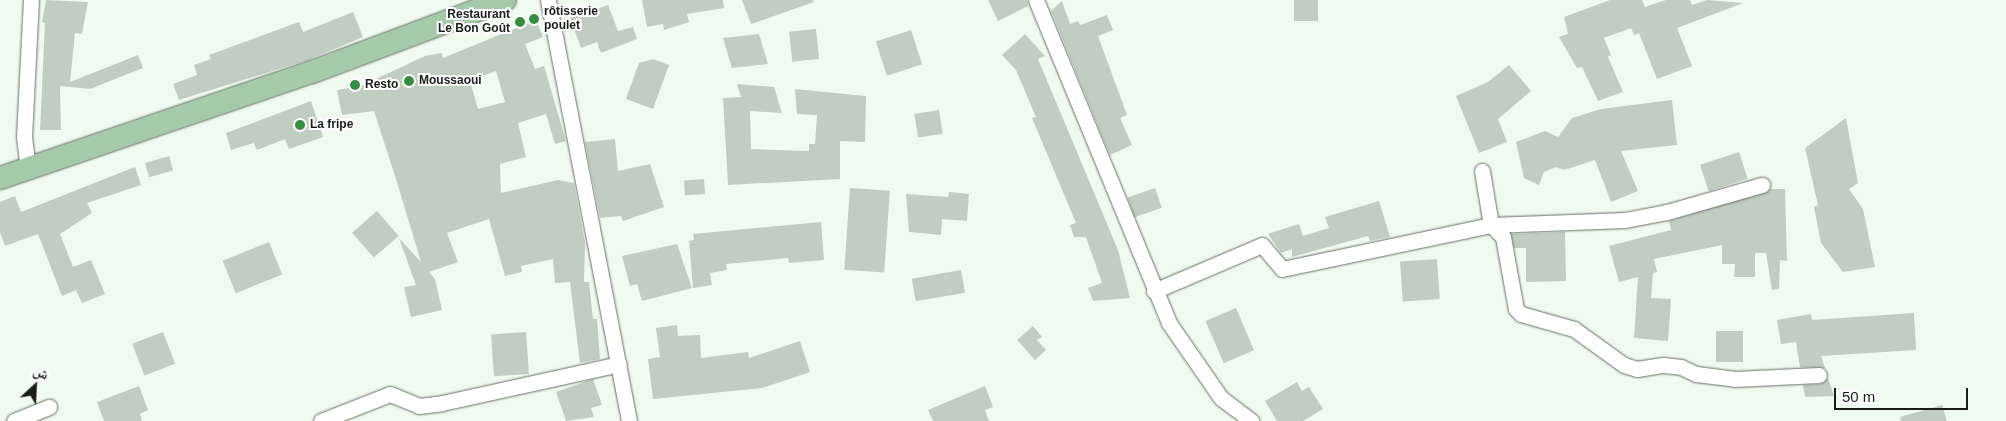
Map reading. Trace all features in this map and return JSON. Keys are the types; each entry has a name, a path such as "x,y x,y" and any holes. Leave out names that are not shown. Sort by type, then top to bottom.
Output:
{"main road":[{"path":"0,178 312,72 505,0"}],"street":[{"path":"28,168 24,137 31,0"},
{"path":"548,0 629,421"},
{"path":"1036,0 1154,291 1189,357 1221,398 1251,421"},
{"path":"1482,171 1491,225 1503,236 1516,309 1529,317 1574,329 1624,365 1637,369 1655,365 1681,367 1696,374 1734,379 1819,375"},
{"path":"1154,291 1262,245 1282,270 1491,225 1625,220 1667,212 1762,185"},
{"path":"321,421 390,394 419,406 442,403 619,364"},
{"path":"14,421 49,407"}],"building":[{"path":"46,0 88,2 82,34 75,33 70,82 138,55 143,68 90,89 60,86 61,130 40,130 45,23 42,22"},
{"path":"642,0 723,0 724,8 687,14 689,22 664,30 663,24 647,27"},
{"path":"742,0 813,0 814,2 751,24"},
{"path":"988,0 1027,0 1028,6 998,21"},
{"path":"1294,0 1318,0 1318,21 1294,21"},
{"path":"1610,0 1642,0 1645,7 1666,0 1690,0 1692,5 1707,0 1743,3 1677,28 1692,66 1657,79 1639,33 1634,35 1631,28 1604,38 1611,55 1608,57 1623,92 1598,101 1582,67 1577,68 1559,37 1568,34 1564,17"},
{"path":"1062,1 1070,24 1078,21 1080,25 1107,15 1113,30 1098,36 1127,115 1120,118 1132,145 1110,155 1051,11"},
{"path":"608,5 618,31 633,27 637,39 601,53 597,42 581,48 570,18"},
{"path":"353,12 363,37 308,60 179,100 173,84 197,75 194,65 211,59 209,55 299,22 303,32"},
{"path":"536,20 543,37 525,44 535,69 544,66 566,141 555,144 546,114 518,123 526,157 500,164 501,193 558,180 574,183 585,243 584,282 589,282 593,319 597,319 600,359 580,363 570,282 555,283 553,259 521,266 522,272 505,276 489,219 447,233 458,262 429,272 435,279 442,310 411,317 404,287 416,285 399,238 421,262 374,111 342,115 337,90 361,86 425,56 442,53 443,58","holes":["496,71 505,102 478,109 470,81"]},
{"path":"816,29 819,59 792,62 789,32"},
{"path":"911,30 922,64 887,76 876,41"},
{"path":"759,34 768,64 732,68 723,38"},
{"path":"1025,34 1045,56 1038,59 1118,250 1130,298 1093,301 1088,288 1102,283 1086,237 1074,237 1070,225 1076,223 1032,118 1036,117 1016,70 1002,55"},
{"path":"653,59 669,65 653,109 626,99 639,63"},
{"path":"1509,65 1531,91 1498,119 1507,142 1479,153 1456,96 1488,82"},
{"path":"737,84 774,87 782,113 750,111 751,149 809,151 809,144 815,144 817,115 797,114 795,89 866,96 865,142 840,141 840,179 728,185 723,98 741,97"},
{"path":"1672,100 1677,145 1621,151 1638,191 1611,202 1595,160 1564,170 1556,167 1544,172 1539,185 1524,178 1516,142 1545,131 1558,137 1572,118 1601,109"},
{"path":"311,101 323,137 289,149 285,139 257,150 254,143 231,150 226,133"},
{"path":"939,110 943,134 918,138 914,114"},
{"path":"1846,118 1858,183 1849,189 1863,209 1875,267 1843,272 1821,243 1814,207 1818,205 1805,148"},
{"path":"615,139 618,171 650,164 664,207 623,221 621,216 600,218 585,142"},
{"path":"1739,152 1748,179 1709,191 1700,165"},
{"path":"169,156 173,170 149,177 145,163"},
{"path":"135,167 141,185 87,203 92,213 60,234 73,267 91,260 105,294 82,303 76,290 62,296 38,234 5,246 0,232 0,202 15,196 21,212"},
{"path":"704,179 705,194 685,195 684,180"},
{"path":"850,188 890,191 884,273 844,270"},
{"path":"1155,188 1162,208 1134,217 1128,197"},
{"path":"1770,189 1785,189 1787,261 1780,260 1779,289 1772,290 1766,253 1755,253 1755,277 1734,277 1735,264 1722,264 1722,245 1654,259 1657,272 1653,273 1651,298 1671,299 1668,341 1634,338 1638,277 1619,282 1609,246 1671,230 1669,221"},
{"path":"949,192 969,194 967,221 942,219 941,235 909,232 906,194 948,197"},
{"path":"1379,201 1390,237 1370,241 1368,236 1292,257 1292,249 1281,253 1268,234 1299,224 1303,236 1329,228 1325,217"},
{"path":"377,211 399,236 374,258 352,233"},
{"path":"821,222 824,260 789,263 788,258 726,264 727,270 710,273 712,285 693,288 689,241 694,240 693,234"},
{"path":"1565,232 1566,281 1526,282 1526,248 1514,248 1511,234"},
{"path":"269,242 282,274 236,293 223,261"},
{"path":"677,244 692,288 642,301 637,284 630,286 622,256"},
{"path":"1437,259 1440,299 1403,301 1400,262"},
{"path":"961,270 965,293 916,301 912,279"},
{"path":"1236,308 1254,350 1224,363 1206,321"},
{"path":"1914,313 1916,350 1821,356 1825,368 1800,367 1796,342 1781,344 1777,320 1811,314 1812,320"},
{"path":"677,325 678,336 700,335 701,358 748,352 749,358 800,341 810,372 762,388 653,399 648,359 660,357 656,328"},
{"path":"1033,326 1042,337 1037,340 1046,350 1035,360 1017,340"},
{"path":"1716,331 1743,331 1743,362 1716,362"},
{"path":"163,332 175,364 144,376 132,344"},
{"path":"526,332 529,374 494,376 491,334"},
{"path":"1828,378 1834,396 1805,397 1803,385 1820,384"},
{"path":"593,379 602,405 591,408 594,417 566,421 556,392"},
{"path":"1297,382 1302,391 1309,387 1323,409 1303,421 1277,421 1265,401"},
{"path":"139,386 148,410 140,414 142,421 104,421 97,402"},
{"path":"985,386 993,407 985,410 989,421 933,421 928,410"},
{"path":"1942,405 1947,421 1901,421 1900,417"}],"place":[{"name":"rôtisserie poulet","path":"534,19"},
{"name":"Restaurant Le Bon Goût","path":"520,22"},
{"name":"Moussaoui","path":"409,81"},
{"name":"Resto","path":"355,85"},
{"name":"La fripe","path":"300,125"}]}
